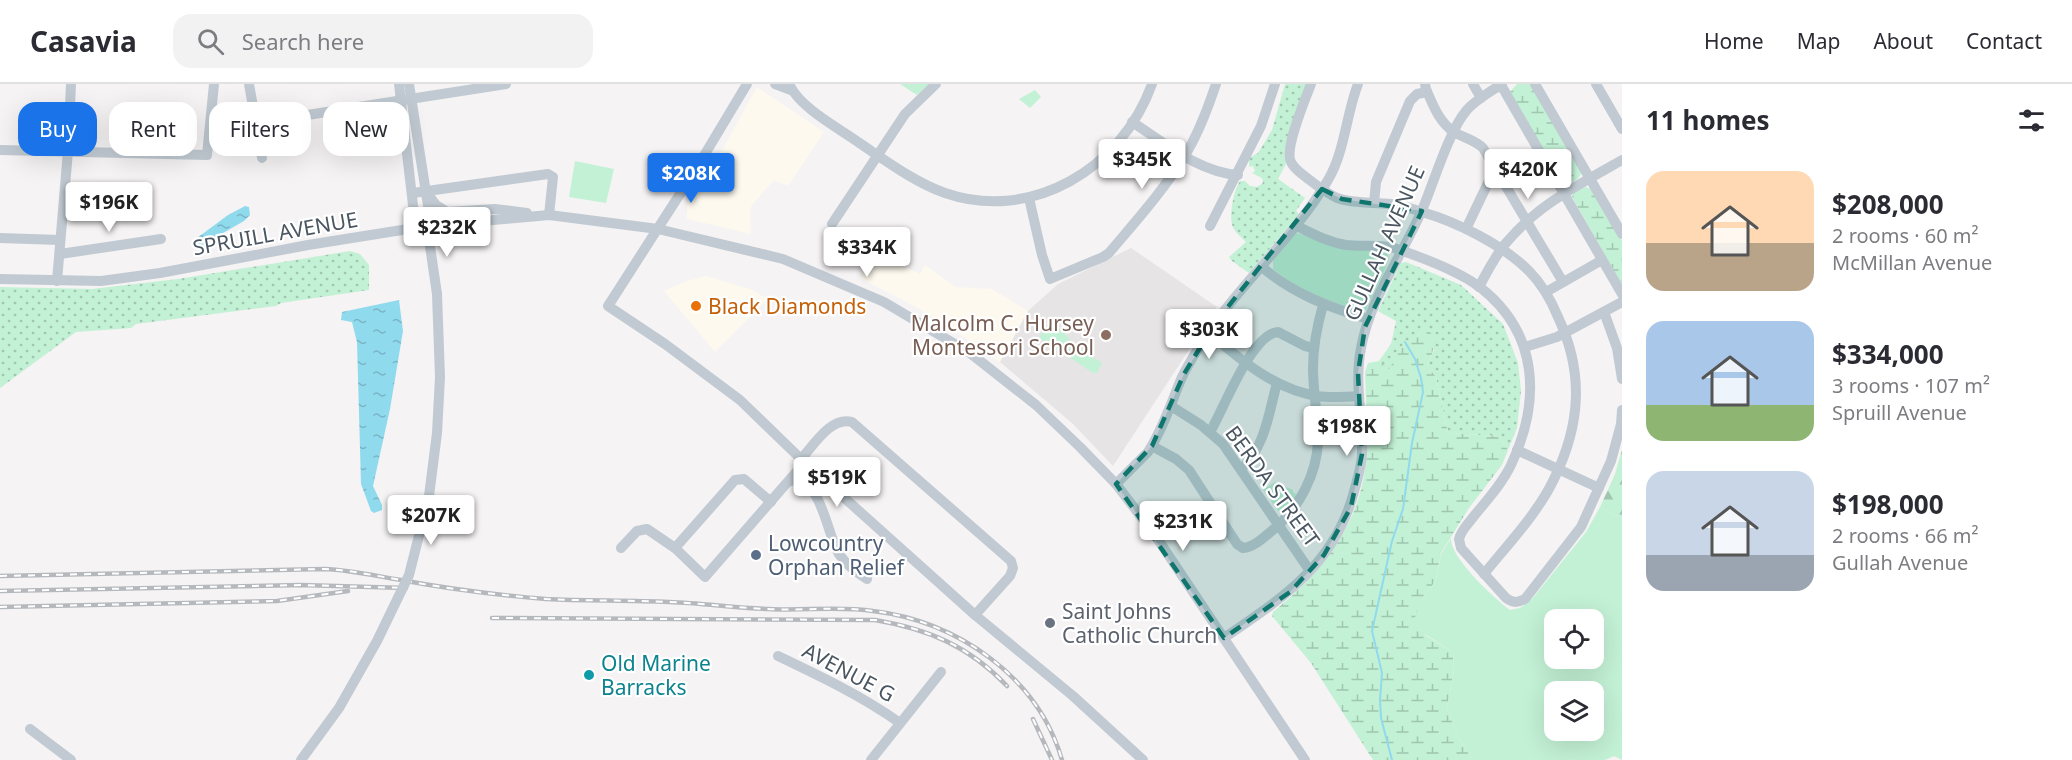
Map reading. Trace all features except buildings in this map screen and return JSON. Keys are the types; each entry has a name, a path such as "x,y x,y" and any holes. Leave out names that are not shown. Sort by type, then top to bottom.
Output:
{"street":[{"path":"70,102 71,84"},
{"path":"97,152 207,155 214,84"},
{"path":"249,84 252,102"},
{"path":"302,760 339,708 377,641 409,575 429,496 440,377 437,294 427,226 429,212 407,100 399,84"},
{"path":"409,84 407,100 414,214 427,226"},
{"path":"311,115 506,84"},
{"path":"747,84 608,306 665,344 740,400 975,615 1073,696 1143,760"},
{"path":"775,84 790,87 812,110 923,183 956,196 989,201 1029,198 1053,191 1083,174 1107,155 1132,122 1152,84"},
{"path":"832,224 905,114 936,84"},
{"path":"1029,198 1050,279 1109,253 1185,156 1216,84"},
{"path":"1210,226 1261,126 1275,84"},
{"path":"1311,84 1289,152 1294,168 1322,189 1342,199 1395,204 1422,211 1466,229 1501,250 1528,271 1545,292 1566,333 1576,370 1577,389 1572,430 1547,492 1484,574"},
{"path":"1116,484 1148,452 1159,435 1184,374 1209,333 1297,226 1322,189 1336,162 1358,84"},
{"path":"1473,84 1481,98"},
{"path":"1501,84 1622,294"},
{"name":"GULLAH AVENUE","path":"1224,638 1290,592 1324,555 1340,530 1351,507 1362,454 1358,373 1360,350 1368,319 1379,291 1422,211 1454,132 1466,111 1501,84"},
{"path":"1535,84 1622,234"},
{"path":"1596,84 1622,129"},
{"path":"1374,203 1376,182 1410,101 1426,88 1442,120 1454,132 1479,144 1525,216 1563,282"},
{"path":"1132,122 1185,156 1212,170 1238,175"},
{"path":"0,150 18,150"},
{"path":"57,281 68,156"},
{"path":"1479,287 1501,250 1526,221 1563,193 1622,160"},
{"path":"413,193 425,191 548,174 553,177 549,215 495,209 447,212 436,205 425,191"},
{"path":"1466,229 1488,183 1501,177"},
{"name":"SPRUILL AVENUE","path":"0,279 101,281 160,273 308,245 427,226 549,215 658,229 783,259 884,302 970,353 1036,405 1116,484 1155,535 1305,760"},
{"path":"1297,226 1334,242 1348,245 1383,245 1401,250 1460,275 1496,301 1525,347 1532,390 1529,411 1517,450 1502,480 1459,539 1461,548 1511,602 1524,599 1581,526 1611,461 1621,424 1622,410"},
{"path":"0,238 60,240"},
{"path":"60,254 161,239"},
{"path":"1545,292 1602,260"},
{"path":"1262,267 1282,284 1323,305 1368,319"},
{"path":"1525,347 1566,333 1622,302"},
{"path":"1152,446 1176,459 1189,470 1237,544 1243,548 1253,546 1279,525 1304,492 1315,464 1317,441 1314,348 1316,328 1323,305"},
{"path":"1604,312 1617,348 1622,379"},
{"path":"1210,432 1245,363 1265,338 1278,332 1305,346 1314,348"},
{"path":"1209,333 1245,363 1277,383 1314,395 1359,396"},
{"path":"1241,469 1254,455 1260,441 1277,383"},
{"name":"BERDA STREET","path":"1171,406 1210,432 1223,444 1310,571"},
{"path":"621,548 637,531 647,529 675,548 705,577 789,481 803,460 835,423 843,420 852,422 1011,561 1013,568 1010,576 975,615"},
{"path":"1517,450 1599,488"},
{"path":"675,548 735,480 744,479 771,502"},
{"path":"789,481 803,482 813,492 838,552 847,564 867,579"},
{"name":"AVENUE G","path":"778,656 839,686 900,723"},
{"path":"871,760 941,672"},
{"path":"30,729 71,760"}],"highlighted area":[{"path":"1322,189 1342,199 1422,211 1365,327 1358,373 1362,454 1351,507 1324,555 1290,592 1224,638 1116,484 1152,446 1184,374 1215,323"}],"shaded area":[{"path":"757,87 824,132 788,186 774,180 752,205 751,234 687,219 687,205 724,147"},
{"name":"Malcolm C. Hursey Montessori School","path":"1131,248 1217,307 1113,466 1073,424 1000,362 1028,311 1058,284"},
{"path":"875,251 920,274 925,265 956,287 992,289 1028,311 1000,362 945,324 861,279"},
{"path":"706,276 750,289 768,299 715,352 664,291"}],"green space":[{"path":"900,84 929,84 917,95"},
{"path":"1285,84 1308,84 1287,162 1278,179 1305,198 1296,211 1299,214 1249,273 1229,257 1246,242 1233,227 1232,204 1240,181 1257,187 1263,183 1262,178 1252,173 1255,171 1253,166 1249,167 1249,158 1258,153 1272,130"},
{"path":"1517,84 1531,84 1582,171 1575,181 1568,184 1561,182 1509,93"},
{"path":"1035,90 1041,97 1030,108 1019,99"},
{"path":"575,161 614,169 606,203 569,197"},
{"path":"1585,187 1592,189 1622,241 1622,285 1572,197 1573,193"},
{"path":"1296,233 1387,253 1389,259 1387,266 1366,310 1358,311 1299,289 1273,269 1273,260"},
{"path":"350,251 360,254 369,265 369,290 281,303 276,306 136,324 131,328 76,332 0,388 0,287 92,289 178,279"},
{"path":"1406,262 1461,285 1503,324 1518,363 1521,391 1517,428 1508,450 1498,436 1448,433 1436,377 1427,366 1434,350 1424,326 1417,337 1405,342 1389,370 1379,361 1391,344 1396,321 1378,311 1401,263"},
{"path":"1051,322 1071,341 1063,353 1039,338 1044,328"},
{"path":"1424,326 1432,335 1434,344 1427,366 1436,377 1448,433 1498,436 1508,450 1502,465 1469,508 1441,553 1436,580 1420,603 1425,635 1453,652 1454,670 1447,708 1458,737 1473,760 1373,760 1311,663 1272,616 1273,612 1290,598 1320,566 1345,531 1354,511 1365,469 1367,420 1365,372 1368,363 1379,361 1389,369 1405,342 1417,337"},
{"path":"1072,344 1102,363 1097,373 1093,373 1066,355"},
{"path":"1622,450 1622,519 1600,507 1615,474"},
{"path":"1275,482 1293,490 1298,496 1282,516 1263,490"},
{"path":"1600,507 1622,519 1622,760 1614,756 1605,760 1473,760 1458,737 1447,708 1454,670 1453,652 1412,626 1420,603 1436,580 1441,554 1451,538 1465,566 1510,610 1520,608 1532,599 1586,532"}],"water":[{"path":"245,206 249,207 250,215 244,221 202,245 193,241 228,215"},
{"path":"399,300 403,331 390,409 373,486 382,510 374,513 371,511 361,484 357,342 352,322 341,320 342,312"}],"waterway":[{"path":"1392,760 1381,718 1382,673 1372,631 1392,541 1403,509 1412,443 1423,392 1415,359 1405,342"}],"railway":[{"path":"0,576 325,569 473,591 546,599 681,603 768,609 873,611 904,617 934,627 963,640 990,658 1014,679 1034,703 1050,730 1062,760"},
{"path":"0,591 301,585 406,588"},
{"path":"0,607 277,601 348,591"},
{"path":"492,618 875,620 913,628 947,641 978,660 1007,686"},
{"path":"1033,719 1052,760"}],"place":[{"name":"Black Diamonds","path":"696,306"},
{"name":"Malcolm C. Hursey Montessori School","path":"1106,335"},
{"name":"Lowcountry Orphan Relief","path":"756,555"},
{"name":"Saint Johns Catholic Church","path":"1050,623"},
{"name":"Old Marine Barracks","path":"589,675"}]}
